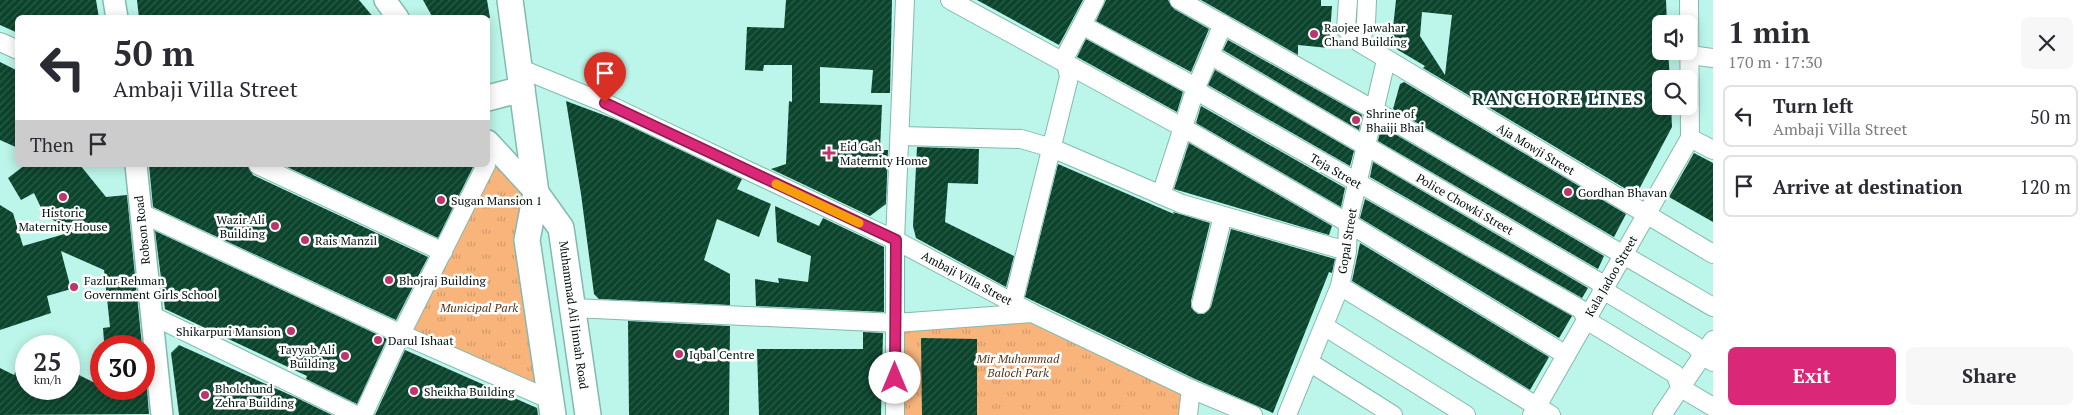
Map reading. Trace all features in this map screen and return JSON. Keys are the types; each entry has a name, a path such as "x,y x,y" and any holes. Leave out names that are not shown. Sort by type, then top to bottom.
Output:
{"highway":[{"name":"Muhammad Ali Jinnah Road","path":"510,0 536,193 528,240 552,408"},
{"path":"490,97 521,78"},
{"name":"Muhammad Ali Jinnah Road","path":"536,193 561,228 588,415"}],"main road":[{"path":"114,0 116,15"},
{"path":"385,0 396,15"},
{"path":"490,155 536,193"},
{"name":"Robson Road","path":"136,167 162,415"}],"street":[{"path":"895,415 896,240 905,0"},
{"path":"950,0 1182,127 1348,223 1566,355"},
{"path":"1013,302 1069,77 1065,57 1095,0"},
{"path":"1179,0 1376,110 1713,307"},
{"path":"1348,0 1346,29 1360,43 1366,23 1367,0"},
{"path":"1689,0 1689,15"},
{"name":"Teja Street","path":"1082,24 1190,84 1195,90 1358,184 1582,310 1586,320 1675,374 1681,388"},
{"path":"1161,195 1195,90 1223,24"},
{"path":"0,42 15,49"},
{"name":"Aja Mowji Street","path":"1360,43 1713,254"},
{"name":"Police Chowki Street","path":"1210,55 1599,282 1603,290 1696,346 1708,359"},
{"path":"1697,56 1713,58"},
{"name":"Gopal Street","path":"1287,415 1340,286 1347,251 1348,223 1376,110 1386,60"},
{"path":"1690,60 1690,138 1713,150"},
{"name":"Ambaji Villa Street","path":"521,78 605,103 896,240 1032,313 1246,414"},
{"path":"900,136 1020,139 1052,148 1182,204 1347,251"},
{"name":"Kala Jadoo Street","path":"1540,412 1566,355 1690,138"},
{"path":"262,167 443,252"},
{"path":"363,415 400,334 443,252 483,167"},
{"path":"141,213 400,334 552,408"},
{"path":"1201,304 1223,216"},
{"path":"1340,286 1540,412"},
{"name":"Ambaji Villa Street","path":"573,308 896,323 1032,313"},
{"path":"151,315 356,415"},
{"path":"1324,326 1466,415"},
{"path":"1662,415 1681,388 1708,359 1713,340"},
{"path":"1309,362 1393,415"},
{"path":"1681,388 1713,408"},
{"path":"1188,415 1191,389"}],"green space":[{"name":"Municipal Park","path":"494,149 536,193 551,400 401,334 485,167 490,167 490,157"},
{"name":"Mir Muhammad Baloch Park","path":"1032,314 1191,389 1188,415 895,415 896,323"}],"building":[{"path":"0,0 96,0 98,15 15,15 15,32 0,25"},
{"path":"137,0 359,0 372,15 139,15"},
{"path":"423,0 487,0 490,15 431,15"},
{"path":"786,0 892,0 890,93 871,93 873,70 820,67 820,103 882,105 880,150 888,150 886,204 870,216 771,169 786,164 789,101 792,102 792,65 764,65 763,71 745,70 747,27 784,28"},
{"path":"977,0 1083,0 1059,45"},
{"path":"1106,0 1168,0 1174,9 1209,29 1191,72 1096,21"},
{"path":"1201,0 1321,0 1321,6 1332,6 1329,48 1298,45 1298,55"},
{"path":"1396,0 1666,0 1667,15 1652,15 1652,60 1669,60 1669,70 1652,70 1652,115 1671,115 1672,127 1636,195 1423,68 1425,66 1393,45 1392,37","holes":["1422,12 1452,15 1445,75 1420,36"]},
{"path":"1086,39 1183,92 1177,112 1077,57"},
{"path":"1228,40 1362,115 1359,130 1223,50"},
{"path":"0,62 15,70 15,147 0,140"},
{"path":"1215,70 1354,151 1350,166 1208,85"},
{"path":"1404,82 1626,214 1614,237 1393,109 1400,84"},
{"path":"566,101 617,120 742,179 737,189 771,204 759,237 717,219 704,260 730,274 730,305 599,299 594,294"},
{"path":"1201,106 1345,188 1341,207 1196,123"},
{"path":"1381,126 1604,256 1598,269 1378,141"},
{"path":"1189,143 1332,226 1329,235 1174,189"},
{"path":"917,147 979,149 978,184 948,183 945,222 1014,256 1006,287 916,238 913,226"},
{"path":"1694,153 1713,163 1713,222 1669,197"},
{"path":"1373,162 1588,288 1582,298 1370,177"},
{"path":"1058,164 1174,214 1173,212 1210,223 1191,301 1191,307 1198,314 1204,314 1211,307 1231,229 1335,259 1332,273 1329,272 1273,413 1195,379 1025,297"},
{"path":"22,167 82,167 106,197 127,195 141,335 104,335 103,328 110,327 104,270 61,251 71,289 47,296 51,313 0,330 0,205 13,213 23,246 75,231 45,216 34,193 21,200 8,178"},
{"path":"149,167 249,167 253,175 428,257 396,320 153,207"},
{"path":"287,167 473,167 438,238"},
{"path":"1365,199 1572,316 1559,338 1360,218"},
{"path":"775,206 819,226 823,218 884,247 884,312 756,306 755,279 779,283 778,278 808,282 811,256 777,242"},
{"path":"155,231 387,339 357,404 306,379 307,376 165,309"},
{"path":"1360,243 1549,357 1530,390 1352,281"},
{"name":"Iqbal Centre","path":"628,321 730,326 729,415 629,415"},
{"path":"863,332 883,333 881,415 759,415 757,349 863,349"},
{"path":"921,338 977,339 977,415 922,415"},
{"name":"Bholchund Zehra Building","path":"179,345 332,415 179,415 171,353"},
{"path":"405,350 537,408 538,415 375,415"},
{"path":"0,368 14,375 15,373 15,400 80,400 80,376 90,380 90,400 148,400 149,414 0,415"}],"slow traffic":[{"path":"776,184 859,223"}],"place":[{"name":"Raojee Jawahar Chand Building","path":"1314,34"},
{"name":"Shrine of Bhaiji Bhai","path":"1356,120"},
{"name":"Eid Gah Maternity Home","path":"829,153"},
{"name":"Gordhan Bhavan","path":"1568,192"},
{"name":"Historic Maternity House","path":"63,197"},
{"name":"Sugan Mansion 1","path":"441,200"},
{"name":"Wazir Ali Building","path":"275,226"},
{"name":"Rais Manzil","path":"305,240"},
{"name":"Bhojraj Building","path":"389,280"},
{"name":"Fazlur Rehman Government Girls School","path":"74,287"},
{"name":"Shikarpuri Mansion","path":"291,331"},
{"name":"Darul Ishaat","path":"378,340"},
{"name":"Iqbal Centre","path":"679,354"},
{"name":"Tayyab Ali Building","path":"345,356"},
{"name":"Sheikha Building","path":"414,391"},
{"name":"Bholchund Zehra Building","path":"205,395"}],"district":[{"name":"RANCHORE LINES","path":"1558,98"}],"route":[{"path":"605,103 896,240 895,378"}]}
